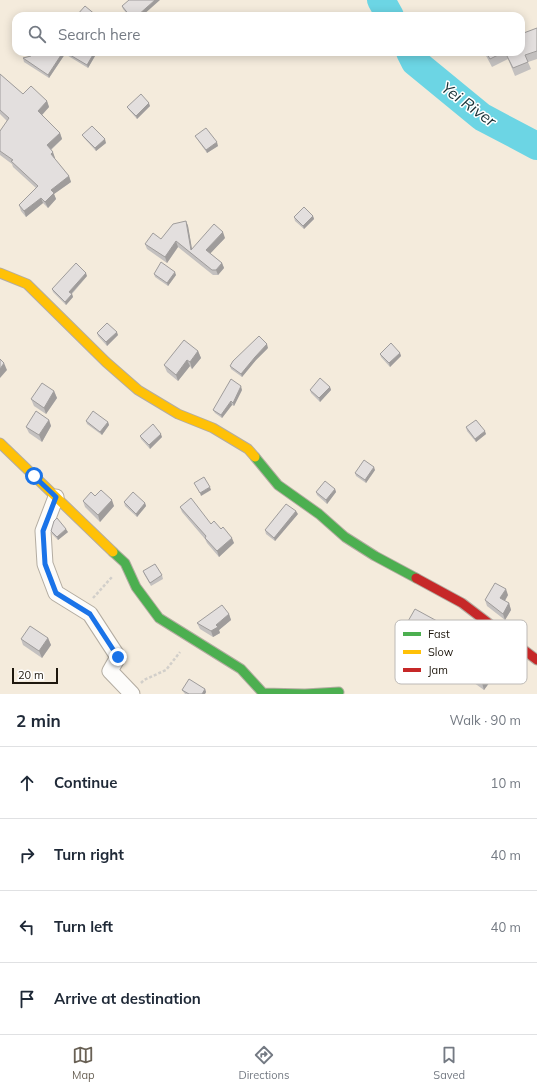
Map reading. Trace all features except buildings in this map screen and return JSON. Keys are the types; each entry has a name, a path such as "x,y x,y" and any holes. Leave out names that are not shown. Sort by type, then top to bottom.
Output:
{"street":[{"path":"0,273 27,284 106,362 138,390 178,414 213,428 248,449 278,485 319,514 345,537 375,556 462,603 484,620"},
{"path":"0,443 125,563 136,587 159,618 241,669 263,693 305,694 339,692"},
{"path":"56,497 43,531 45,564 56,593 90,614 118,657 110,671 132,694"},
{"path":"527,652 537,660"}],"path":[{"path":"90,614 90,601 125,563"},
{"path":"132,694 144,680 166,670 181,652 187,636"}],"waterway":[{"name":"Yei River","path":"381,0 388,12"},
{"name":"Yei River","path":"412,56 415,62 482,117 537,146"}],"traffic: fast":[{"path":"255,457 278,485 319,514 345,537 375,556 416,578"},
{"path":"113,552 125,563 136,587 159,618 241,669 263,693 305,694 339,692"}],"traffic: slow":[{"path":"0,273 27,284 106,362 138,390 178,414 213,428 248,449 255,457"},
{"path":"0,443 113,552"}],"traffic: jam":[{"path":"416,578 462,603 484,620"},
{"path":"527,652 537,660"}],"route":[{"path":"34,476 56,497 43,531 45,564 56,593 90,614 118,657"}]}
